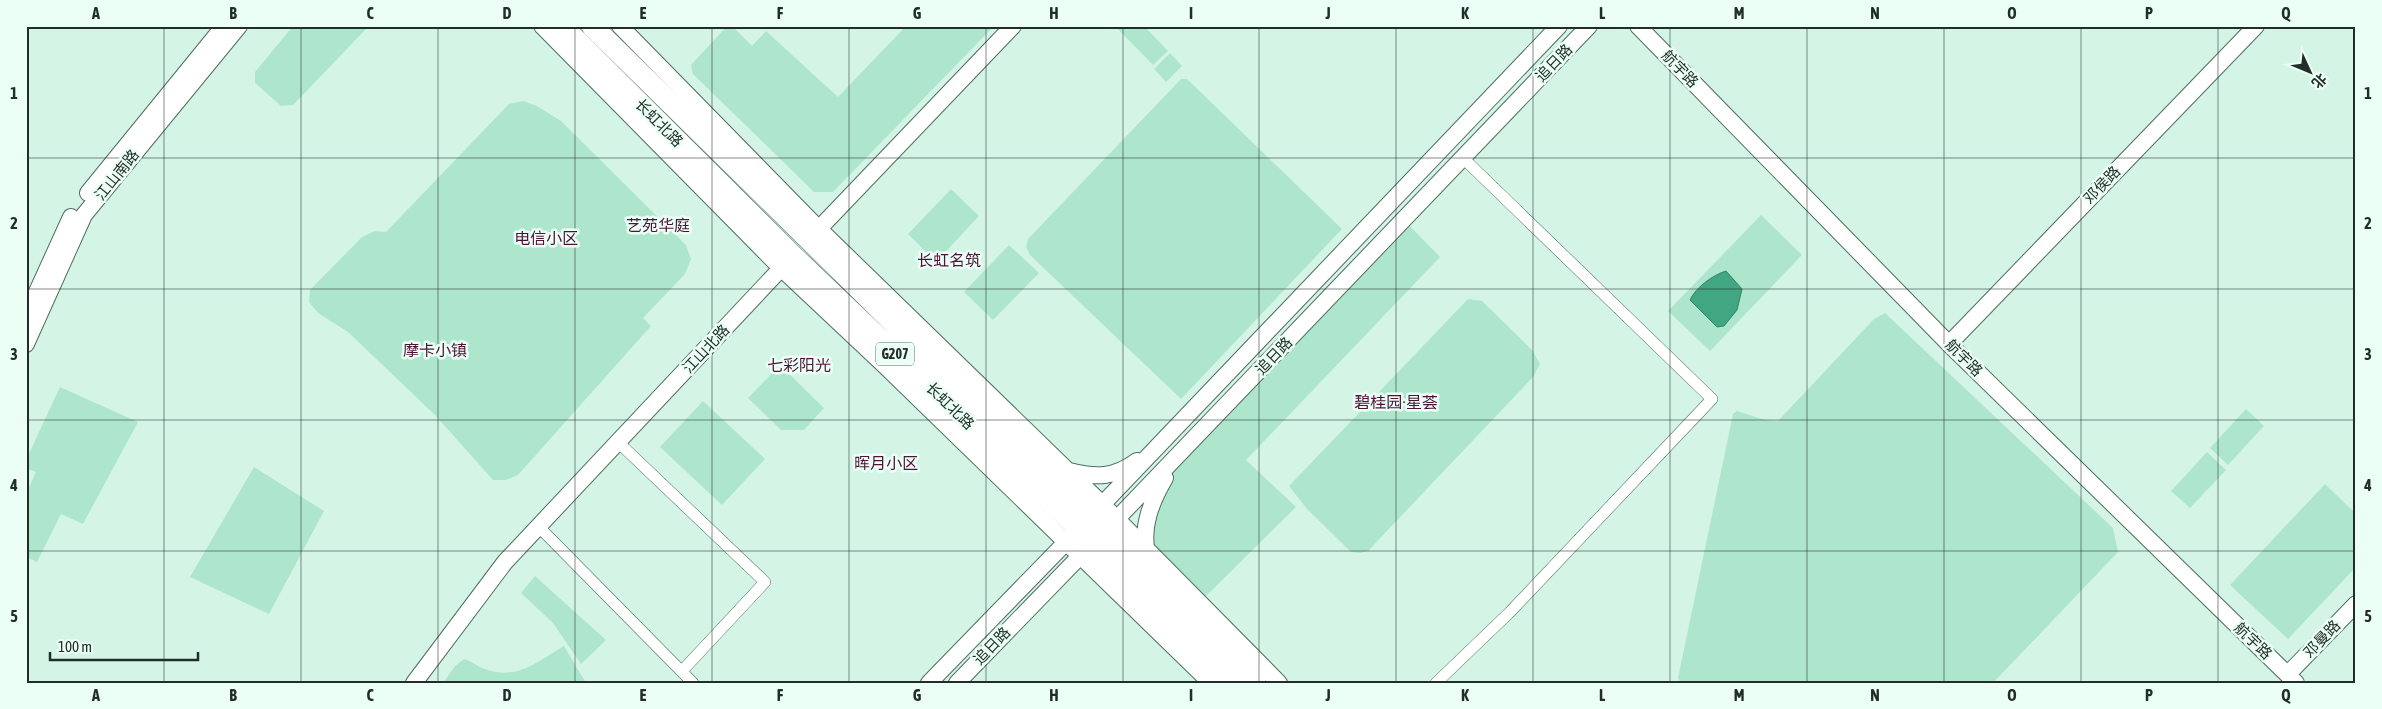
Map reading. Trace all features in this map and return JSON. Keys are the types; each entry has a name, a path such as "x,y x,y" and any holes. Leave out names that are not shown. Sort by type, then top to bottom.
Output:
{"highway":[{"name":"长虹北路","path":"562,26 787,262 1091,531 1173,600 1255,683"},
{"name":"长虹北路","path":"592,26 813,234 1033,460 1091,531 1228,683"}],"street":[{"name":"江山南路","path":"26,316 74,209 224,26"},
{"name":"江山南路","path":"26,344 84,215 239,26"},
{"path":"542,26 787,262"},
{"path":"620,26 813,234 1068,470 1091,531 1211,683"},
{"name":"江山北路","path":"414,683 505,562 813,234 1013,26"},
{"name":"追日路","path":"957,683 1091,531 1163,441 1559,26"},
{"name":"追日路","path":"929,683 1091,531 1181,452 1589,26"},
{"name":"航宇路","path":"1638,26 1949,344 2288,680"},
{"name":"邓侯路","path":"1949,344 2256,26"},
{"path":"1436,683 1510,612 1712,399 1463,158"},
{"path":"1033,460 1084,475 1105,476 1127,468 1163,441"},
{"path":"618,442 765,582 682,671"},
{"path":"1173,600 1149,562 1146,548 1146,525 1153,499 1181,452"},
{"path":"538,526 694,683"},
{"path":"1091,531 1146,548 1279,683"},
{"name":"邓曼路","path":"2288,680 2356,604"}],"shaded area":[{"path":"293,26 369,26 293,105 281,106 255,83 255,72"},
{"path":"727,26 732,26 752,46 766,31 838,97 906,26 994,26 833,192 814,192 693,74 691,65"},
{"path":"1115,26 1144,26 1168,51 1153,65"},
{"path":"1170,53 1182,66 1166,82 1154,69"},
{"path":"1181,79 1187,79 1342,229 1181,399 1030,255 1026,247 1028,239"},
{"path":"523,101 537,106 561,121 686,245 691,259 685,274 643,318 651,326 518,475 506,480 493,480 435,415 348,332 318,313 309,302 310,290 362,237 375,231 386,232 509,104"},
{"path":"951,189 979,216 936,262 908,234"},
{"path":"1761,215 1802,255 1710,351 1668,311"},
{"path":"1404,220 1440,257 1246,460 1296,507 1200,602 1146,548 1153,499 1181,452"},
{"path":"1009,245 1039,273 993,320 964,292"},
{"path":"1726,271 1742,289 1737,310 1724,326 1717,327 1690,300 1705,282"},
{"path":"1468,299 1482,301 1532,350 1540,364 1533,377 1368,551 1360,553 1351,552 1307,509 1289,486"},
{"path":"1885,313 2113,528 2118,552 1993,683 1681,683 1678,678 1733,414 1737,411 1765,420 1778,421 1874,319"},
{"path":"780,365 824,408 804,430 781,430 748,398"},
{"path":"60,387 138,422 83,524 61,514 37,562 26,557 26,493 36,472 26,468 26,460"},
{"path":"703,401 765,459 722,505 660,447"},
{"path":"2246,409 2264,426 2228,465 2210,448"},
{"path":"2207,452 2226,470 2190,508 2171,491"},
{"path":"254,467 324,511 269,614 190,577"},
{"path":"2325,484 2356,514 2356,567 2288,639 2230,585"},
{"path":"535,576 606,640 581,664 553,623 521,593"},
{"path":"564,646 586,683 443,683 455,666 464,659 485,669 507,673 527,668"}],"district":[{"name":"艺苑华庭","path":"658,225"},
{"name":"电信小区","path":"546,238"},
{"name":"长虹名筑","path":"949,260"},
{"name":"摩卡小镇","path":"435,350"},
{"name":"七彩阳光","path":"799,365"},
{"name":"碧桂园·星荟","path":"1396,402"},
{"name":"晖月小区","path":"886,463"}]}
